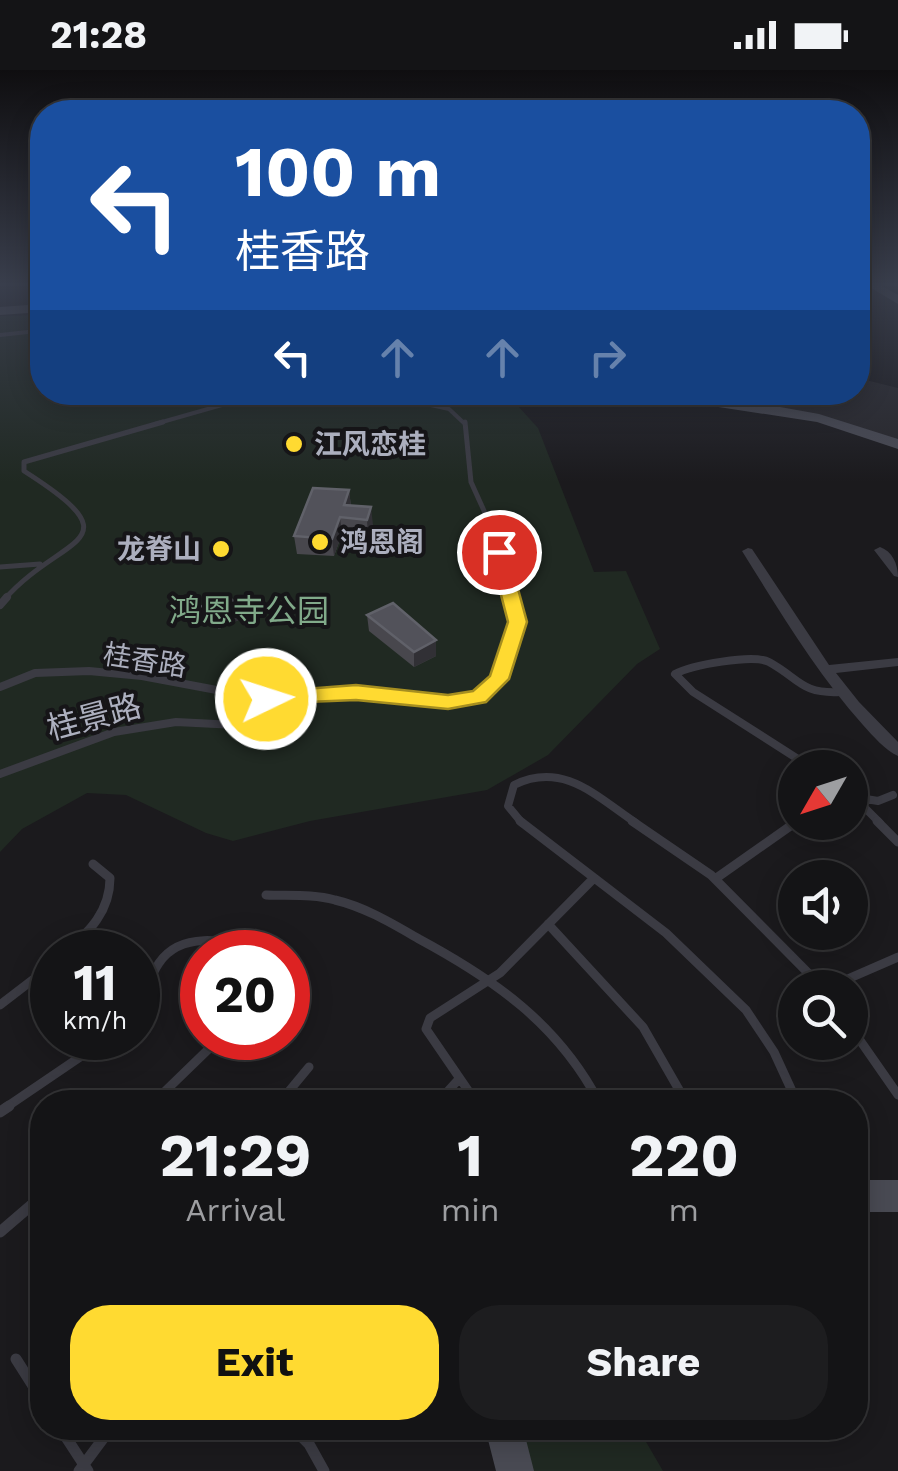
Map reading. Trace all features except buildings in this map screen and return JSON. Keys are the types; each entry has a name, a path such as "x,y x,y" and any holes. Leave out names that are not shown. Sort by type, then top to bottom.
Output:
{"street":[{"path":"732,405 819,418 898,444"},
{"path":"880,550 898,573"},
{"path":"748,551 840,692 898,751"},
{"path":"824,670 897,663"},
{"path":"868,1196 898,1196"},
{"path":"507,1440 514,1471"}],"lane":[{"name":"桂香路","path":"0,605 40,564 78,543 85,530 84,516 72,502 24,471 24,462 224,405"},
{"name":"桂香路","path":"0,687 35,673 122,673 266,699 356,692 465,701 491,689 505,666 516,631 517,609 490,524 471,482 465,422 448,409 430,405"},
{"path":"0,567 40,564"},
{"path":"784,750 693,692 674,674 689,666 764,658 815,694 840,692"},
{"name":"桂景路","path":"0,774 114,732 176,722 275,728 302,712 312,696"},
{"path":"792,1090 774,1052 746,1010 666,932 523,825 508,806 514,785 536,774 571,779 716,878 807,970"},
{"path":"868,799 878,801 893,795"},
{"path":"868,811 898,842"},
{"path":"716,878 778,835"},
{"path":"91,930 112,898 110,878 93,864"},
{"path":"467,1090 426,1029 430,1018 492,978 594,878"},
{"path":"266,895 330,898 386,921 492,978 557,1036 594,1090"},
{"path":"548,924 630,1007 667,1057 681,1090"},
{"path":"160,961 180,946"},
{"path":"867,970 898,957"},
{"path":"0,1006 30,982"},
{"path":"868,1052 898,1095"},
{"path":"32,1090 76,1060"},
{"path":"166,1090 197,1060"},
{"path":"290,1090 309,1067"},
{"path":"449,1090 459,1079"},
{"path":"0,1112 30,1091"},
{"path":"0,1232 30,1206"},
{"path":"16,1358 30,1381"},
{"path":"67,1440 83,1469 103,1440"},
{"path":"305,1440 324,1471"}],"shaded area":[{"path":"870,381 898,388 898,441 817,416 756,405 870,405"}],"green space":[{"name":"鸿恩寺公园","path":"0,351 30,351 30,405 518,406 538,428 594,572 626,571 660,649 637,664 548,755 487,790 310,821 233,841 206,833 126,795 87,793 22,829 0,852"},
{"path":"512,1440 645,1440 663,1471 521,1471"}],"place":[{"name":"江风恋桂","path":"294,444"},
{"name":"鸿恩阁","path":"320,542"},
{"name":"龙脊山","path":"221,549"}],"route":[{"path":"266,699 356,692 448,702 479,697 499,679 518,622 499,552"}]}
